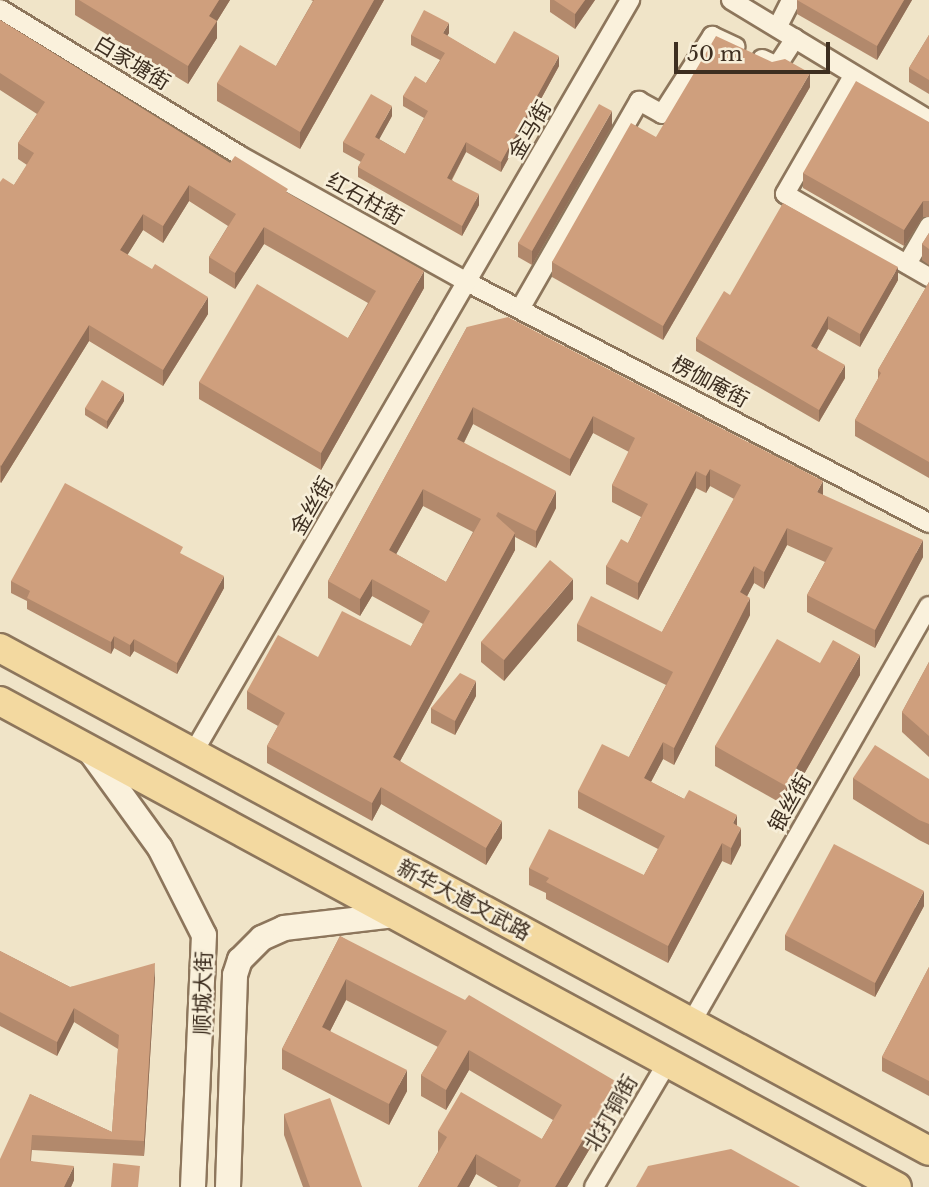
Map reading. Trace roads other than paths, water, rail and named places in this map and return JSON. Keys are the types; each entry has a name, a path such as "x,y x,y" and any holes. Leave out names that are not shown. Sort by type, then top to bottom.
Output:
{"main road":[{"name":"新华大道文武路","path":"0,648 929,1151"},
{"path":"0,701 897,1187"},
{"name":"顺城大街","path":"89,749 160,849 204,935 193,1187"},
{"name":"顺城大街","path":"228,1187 235,975 240,960 262,938 284,928 394,915"}],"street":[{"name":"金马街","path":"469,283 630,0"},
{"path":"731,0 778,26 853,76 929,120"},
{"path":"778,26 791,0"},
{"name":"白家塘街","path":"0,9 239,155"},
{"path":"520,309 639,101 662,114 712,36 777,66 795,38"},
{"path":"853,76 785,194 929,277"},
{"name":"红石柱街","path":"239,155 469,283"},
{"path":"907,264 929,226"},
{"name":"楞伽庵街","path":"469,283 929,523"},
{"name":"金丝街","path":"193,753 469,283"},
{"name":"银丝街","path":"691,1023 929,606"},
{"name":"北打铜街","path":"594,1187 667,1063"}]}
